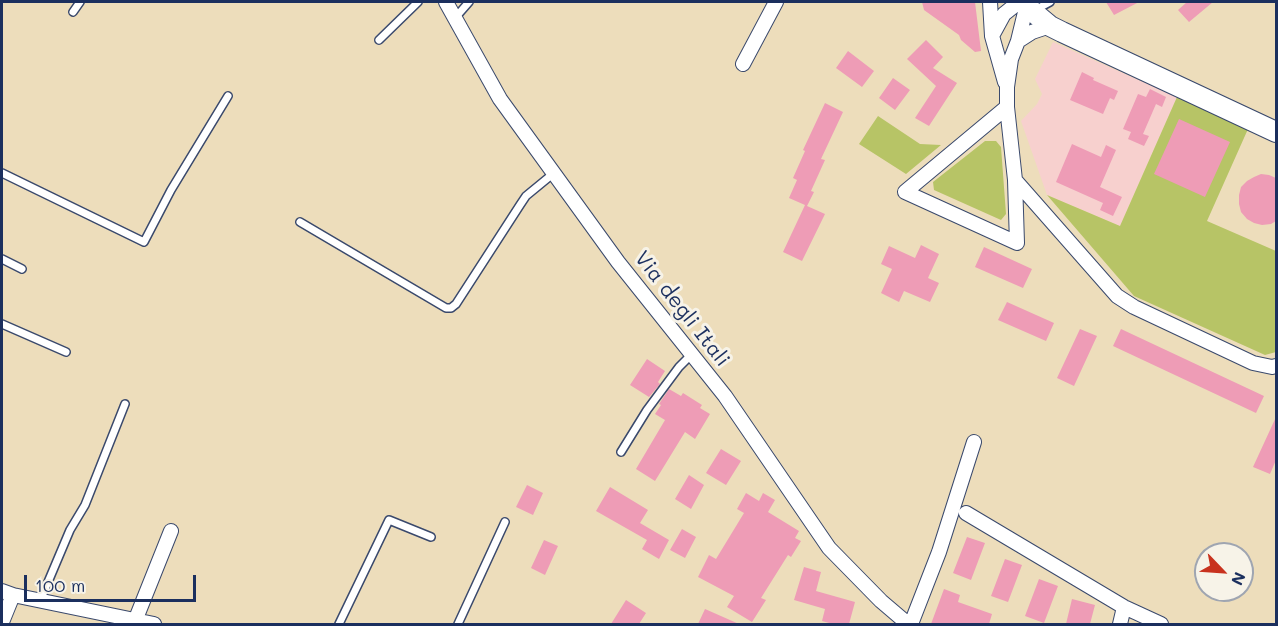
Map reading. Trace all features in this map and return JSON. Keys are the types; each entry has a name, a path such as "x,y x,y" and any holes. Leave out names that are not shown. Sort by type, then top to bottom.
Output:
{"street":[{"name":"Via degli Itali","path":"446,2 500,99 618,262 725,396 829,548 881,601 910,624"},
{"path":"743,64 776,2"},
{"path":"990,2 992,36 1006,87 1015,180 1017,243 905,192 1007,107"},
{"path":"992,36 1004,14 1026,5"},
{"path":"1026,5 1050,26 1276,132"},
{"path":"1006,87 1026,5"},
{"path":"1018,41 1032,32 1050,26"},
{"path":"1015,180 1117,296 1134,308 1253,363 1276,366"},
{"path":"910,624 939,552 974,442"},
{"path":"966,513 1124,607 1161,624"},
{"path":"135,621 171,531"},
{"path":"2,622 7,593 154,624"},
{"path":"1120,624 1124,607"}],"lane":[{"path":"74,12 80,2"},
{"path":"380,40 418,2"},
{"path":"455,18 468,2"},
{"path":"1026,5 1050,2"},
{"path":"2,173 144,242 171,190 228,96"},
{"path":"300,222 446,308 451,308 456,304 526,196 554,173"},
{"path":"2,260 22,269"},
{"path":"2,324 66,352"},
{"path":"621,452 647,410 679,367 692,354"},
{"path":"40,601 70,530 86,505 125,404"},
{"path":"339,624 389,520 431,537"},
{"path":"458,624 505,522"}],"shaded area":[{"path":"1053,42 1177,97 1120,226 1047,195 1021,121 1037,104 1042,94 1035,79"}],"green space":[{"path":"1177,97 1248,129 1207,221 1276,251 1276,352 1265,355 1134,296 1047,195 1120,226"},
{"path":"878,116 920,144 941,145 906,174 859,144"},
{"path":"985,141 996,141 1001,147 1006,214 1001,220 934,190 933,182"}],"building":[{"path":"922,2 975,2 981,51 975,52 961,40 959,35 924,10"},
{"path":"1106,2 1139,2 1114,15"},
{"path":"1187,2 1213,2 1189,22 1178,10"},
{"path":"926,40 943,57 933,68 957,83 929,126 915,118 936,86 907,59"},
{"path":"848,51 874,71 862,87 836,68"},
{"path":"1082,72 1094,78 1093,80 1118,91 1114,100 1110,98 1103,114 1070,100"},
{"path":"893,78 910,90 895,110 879,98"},
{"path":"1150,89 1166,97 1162,107 1156,104 1143,134 1149,136 1144,146 1128,139 1131,132 1123,129 1138,94 1146,97"},
{"path":"825,103 843,112 821,159 825,160 811,191 814,192 807,206 825,214 802,261 783,252 805,205 789,198 797,180 793,178 805,151 803,150"},
{"path":"1179,119 1230,142 1205,197 1154,174"},
{"path":"1072,144 1101,157 1106,145 1116,150 1100,187 1122,197 1113,216 1100,210 1103,203 1056,182"},
{"path":"1261,174 1276,178 1276,221 1262,225 1247,219 1241,212 1239,204 1241,187"},
{"path":"921,245 939,254 928,278 939,283 930,302 904,291 899,302 881,293 892,269 881,264 889,246 915,258"},
{"path":"984,247 1032,269 1023,288 975,267"},
{"path":"1007,302 1054,323 1046,341 998,320"},
{"path":"1080,329 1097,336 1074,386 1057,378"},
{"path":"1121,329 1264,396 1256,413 1113,346"},
{"path":"647,359 665,371 658,382 660,384 649,397 630,385"},
{"path":"669,389 681,396 683,393 702,405 700,408 710,414 695,439 685,432 655,481 636,469 665,420 655,414"},
{"path":"1276,417 1276,460 1270,474 1253,467"},
{"path":"721,449 741,461 726,485 706,473"},
{"path":"689,475 704,485 691,509 675,499"},
{"path":"527,485 543,493 533,515 516,507"},
{"path":"610,487 648,510 640,523 669,540 659,559 642,549 647,540 596,511"},
{"path":"746,493 759,501 763,493 775,500 768,512 799,531 795,538 801,541 791,557 788,555 761,598 766,600 752,622 727,607 734,596 698,577 709,555 716,559 744,513 737,509"},
{"path":"682,529 696,537 685,558 670,550"},
{"path":"967,537 985,543 971,580 953,573"},
{"path":"544,540 558,546 545,575 531,568"},
{"path":"1005,559 1022,565 1008,602 991,596"},
{"path":"804,567 821,572 816,591 855,602 849,624 822,621 825,609 794,600"},
{"path":"1039,579 1058,586 1044,623 1025,616"},
{"path":"944,589 960,595 958,602 992,614 989,624 931,624"},
{"path":"1072,599 1095,605 1090,624 1066,624"},
{"path":"626,600 646,613 639,624 611,624"},
{"path":"705,609 739,624 698,624"}]}
